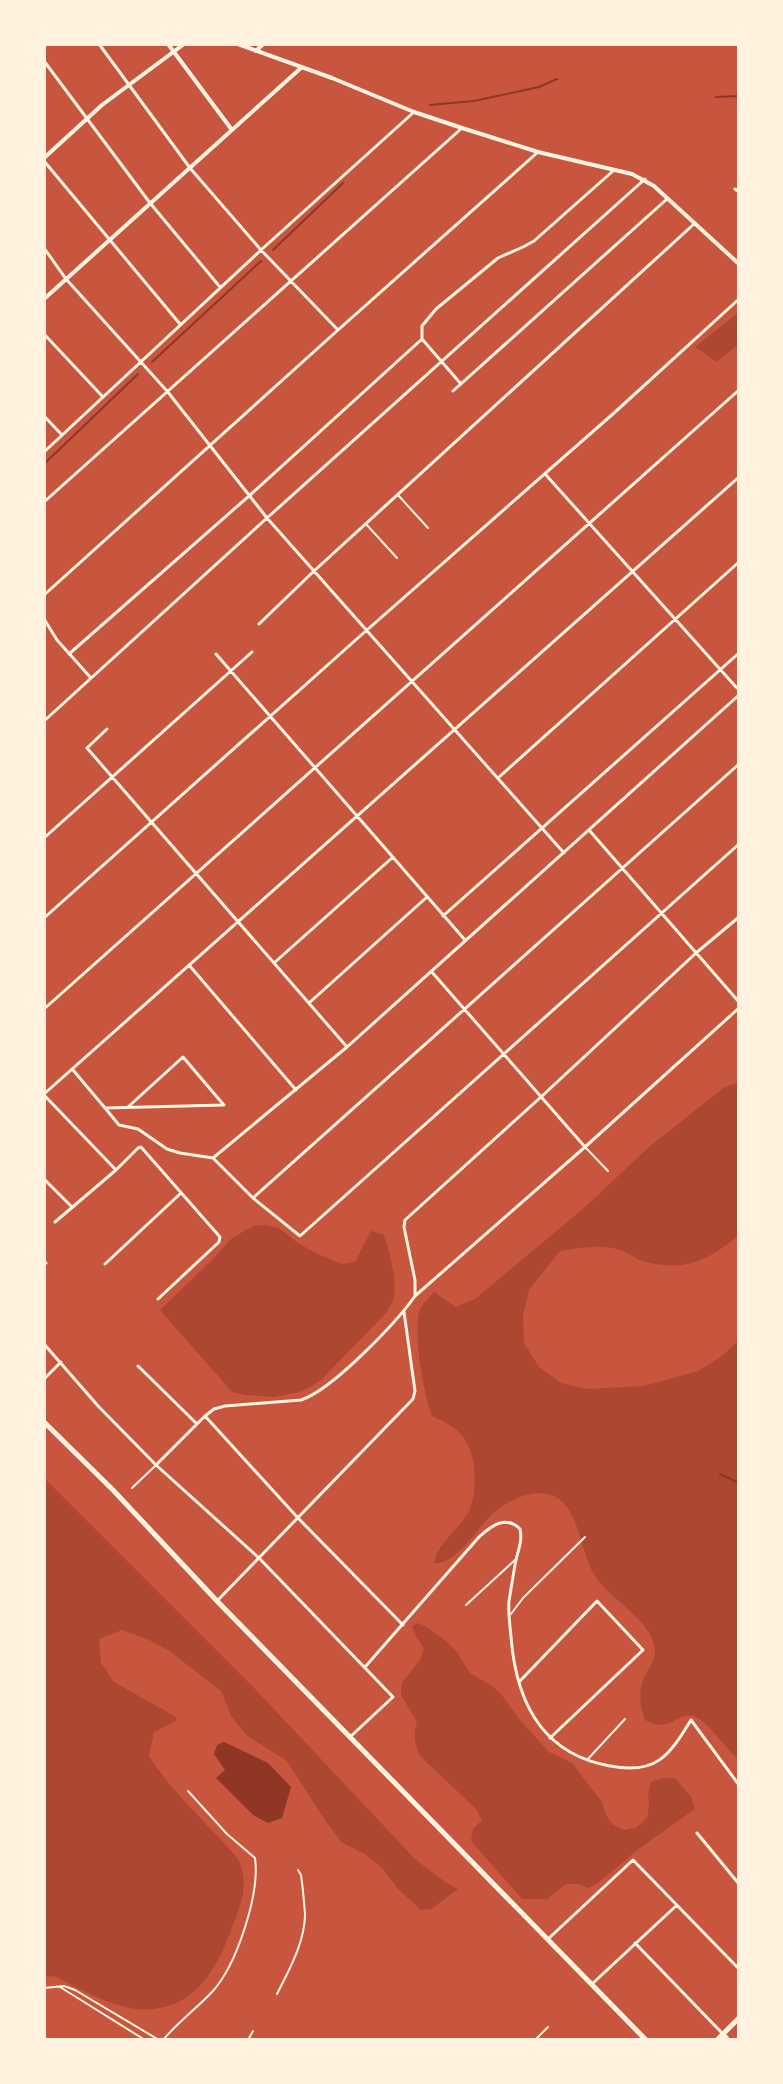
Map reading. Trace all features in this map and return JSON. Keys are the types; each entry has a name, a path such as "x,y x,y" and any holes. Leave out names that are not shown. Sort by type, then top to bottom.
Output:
{"main road":[{"path":"44,1422 646,2040"},
{"path":"717,2040 739,2018"},
{"path":"723,2034 728,2040"}],"street":[{"path":"99,44 190,168 290,282 338,330"},
{"path":"168,44 232,130"},
{"path":"181,324 44,160 87,119 184,44"},
{"path":"238,44 462,128 538,152 645,179 739,264"},
{"path":"256,51 263,44"},
{"path":"44,61 150,203 220,287"},
{"path":"44,299 302,67"},
{"path":"44,452 220,287 414,112"},
{"path":"44,502 462,128"},
{"path":"44,595 538,152"},
{"path":"461,384 422,339 422,326 436,309 498,258 534,241 613,171"},
{"path":"44,721 645,179"},
{"path":"453,391 667,199"},
{"path":"259,624 365,523 694,224"},
{"path":"44,248 66,279 167,391 267,518 564,853"},
{"path":"44,918 739,299"},
{"path":"44,334 103,397"},
{"path":"69,654 422,339"},
{"path":"44,1009 739,390"},
{"path":"44,416 62,435"},
{"path":"545,474 739,689"},
{"path":"116,1170 44,1094 739,477"},
{"path":"498,778 739,562"},
{"path":"44,619 49,630 91,678"},
{"path":"44,838 252,652"},
{"path":"443,916 739,653"},
{"path":"216,654 465,940"},
{"path":"213,1158 347,1047 739,695"},
{"path":"107,729 87,748 347,1047"},
{"path":"253,1198 739,764"},
{"path":"589,830 739,1002"},
{"path":"72,1069 119,1125 138,1129 167,1149 213,1158 253,1198 300,1236 739,844"},
{"path":"274,963 393,857"},
{"path":"309,1003 427,897"},
{"path":"415,1296 405,1220 739,917"},
{"path":"189,965 296,1090"},
{"path":"431,971 585,1147"},
{"path":"156,1465 214,1409 290,1402 310,1397 331,1383 404,1312 415,1296 739,1008"},
{"path":"105,1108 224,1105 183,1057 128,1107"},
{"path":"55,1222 141,1147 221,1240 158,1299"},
{"path":"44,1179 72,1207"},
{"path":"105,1264 181,1193"},
{"path":"217,1601 413,1399 415,1391 404,1312"},
{"path":"44,1344 99,1407 156,1465 259,1558 393,1697 350,1737"},
{"path":"44,1379 61,1362"},
{"path":"138,1366 197,1424"},
{"path":"205,1416 298,1518 403,1625"},
{"path":"365,1667 479,1537 497,1523 512,1522 520,1529 509,1604 512,1651 519,1682 534,1718 550,1738 586,1761 637,1769 653,1765 665,1757 691,1720 739,1785"},
{"path":"519,1682 597,1601 643,1650 550,1738"},
{"path":"697,1833 739,1884"},
{"path":"548,1939 633,1860 739,1969"},
{"path":"592,1985 677,1905"},
{"path":"635,1943 723,2034"}],"lane":[{"path":"397,494 428,528"},
{"path":"365,523 397,558"},
{"path":"585,1147 608,1171"},
{"path":"132,1488 156,1465"},
{"path":"509,1615 585,1537"},
{"path":"466,1605 515,1560"},
{"path":"586,1761 625,1719"},
{"path":"44,1988 59,1986 75,1990 161,2040 215,1989 239,1946 254,1897 257,1869 255,1858 227,1834 188,1791"},
{"path":"277,1994 290,1967 305,1917 298,1870"},
{"path":"59,1986 145,2040"},
{"path":"535,2040 548,2027"},
{"path":"248,2040 253,2031"}],"shaded area":[{"path":"739,312 739,344 717,362 695,347"},
{"path":"739,1082 739,1235 707,1257 673,1266 646,1262 610,1248 560,1251 529,1290 523,1316 524,1343 539,1367 561,1383 587,1389 644,1386 698,1371 722,1356 739,1340 739,1760 698,1718 681,1717 662,1725 645,1720 641,1690 654,1657 651,1636 645,1626 595,1576 575,1521 559,1499 547,1494 531,1494 510,1501 493,1513 458,1552 442,1562 434,1563 439,1550 469,1511 475,1473 468,1444 463,1437 432,1416 422,1377 417,1329 421,1307 434,1292 456,1307 475,1299 585,1207 650,1146 725,1087"},
{"path":"253,1226 279,1228 299,1244 342,1264 355,1262 371,1231 383,1234 395,1286 393,1301 386,1313 320,1381 299,1392 274,1397 232,1392 160,1310 232,1238"},
{"path":"44,1478 256,1690 415,1859 458,1889 431,1909 421,1910 398,1889 383,1869 365,1854 342,1843 286,1760 247,1736 231,1716 221,1691 168,1650 122,1630 99,1639 101,1663 114,1682 176,1717 176,1721 154,1732 149,1756 180,1797 238,1859 242,1868 243,1895 212,1970 193,1992 168,2006 127,2008 54,1976 44,1977"},
{"path":"418,1623 447,1642 470,1673 501,1694 549,1752 572,1763 602,1802 613,1825 625,1830 637,1827 647,1818 651,1782 663,1778 675,1778 691,1797 695,1809 589,1888 566,1884 547,1899 522,1899 471,1841 473,1829 482,1820 476,1809 418,1751 415,1743 417,1722 401,1695 402,1683 420,1660 424,1649 412,1626"},
{"path":"224,1742 268,1763 291,1787 282,1818 268,1823 253,1815 216,1778 225,1770 214,1754 217,1745"}],"waterway":[{"path":"430,105 474,101 539,87 557,79"},
{"path":"716,97 739,96"},
{"path":"273,250 343,183"},
{"path":"152,362 261,261"},
{"path":"44,464 138,374"},
{"path":"720,1474 739,1483"}]}
